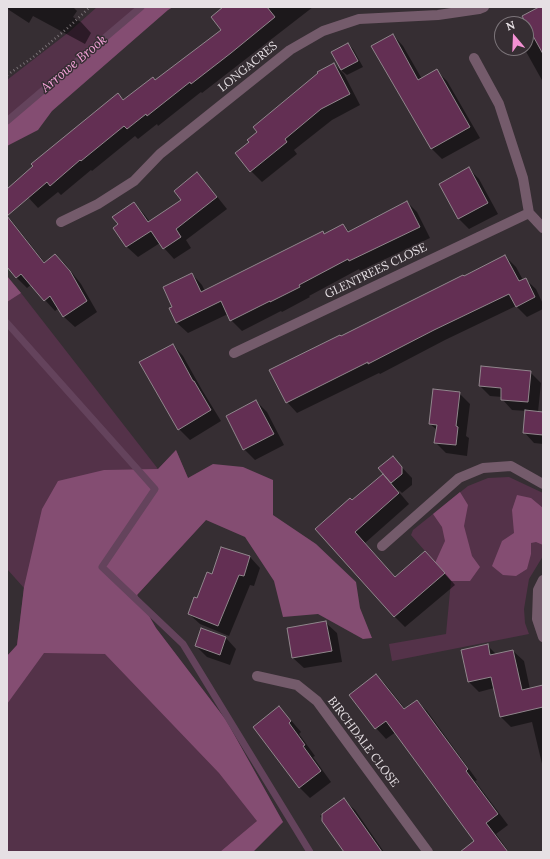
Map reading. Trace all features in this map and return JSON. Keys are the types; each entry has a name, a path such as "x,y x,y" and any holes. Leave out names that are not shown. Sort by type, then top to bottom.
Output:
{"street":[{"name":"LONGACRES","path":"61,222 98,204 134,181 160,154 290,50 323,31 359,19 438,14 479,9 484,7"},
{"path":"474,58 499,104 523,178 529,213 543,228"},
{"name":"GLENTREES CLOSE","path":"234,353 529,213"},
{"path":"382,546 459,478 483,468 511,466 543,484"},
{"path":"543,580 538,590 537,619 543,637"},
{"name":"BIRCHDALE CLOSE","path":"257,676 297,685 317,701 428,852"}],"path":[{"path":"7,75 32,58 90,7"}],"shaded area":[{"path":"97,7 141,7 7,121 7,80 69,32"},
{"path":"141,7 173,7 52,111 38,130 7,146 7,121"},
{"path":"7,276 158,469 176,450 206,520 137,595 156,628 226,720 283,822 253,852 7,852 7,656 17,645 24,588 7,569"},
{"path":"7,276 21,293 7,302"},
{"path":"176,450 188,478 213,464 243,467 273,480 273,515 316,544 356,582 360,608 372,638 363,639 318,614 283,617 274,581 245,537 206,520 137,595 156,628 226,720 283,822 253,852 220,852 257,821 219,773 105,654 44,653 7,704 7,656 17,645 24,587 42,509 58,481 104,470 158,469"},
{"path":"509,477 543,493 543,556 529,579 524,609 525,623 529,634 392,661 389,644 446,634 451,581 411,535 413,530 468,486 488,478"},
{"path":"460,492 468,505 464,526 472,556 480,567 470,581 451,581 435,563 445,541 442,527 433,514"},
{"path":"517,495 531,498 543,508 543,545 536,542 531,543 531,554 527,569 516,576 503,575 492,566 502,541 514,533 512,510"}],"building":[{"path":"223,7 267,7 275,17 191,84 190,82 147,116 146,114 127,129 124,126 81,161 80,160 50,186 47,182 7,216 7,189 33,166 31,164 118,93 123,100 153,77 155,80 221,30 211,17"},
{"path":"539,7 543,7 543,54 534,38 534,16 522,16"},
{"path":"393,34 418,80 437,69 470,127 431,149 371,46"},
{"path":"348,43 358,61 341,70 331,52"},
{"path":"334,63 350,94 321,109 285,139 287,142 250,172 235,153 249,142 247,140 257,132 253,127 318,73 317,72"},
{"path":"469,167 488,203 458,219 439,184"},
{"path":"197,172 217,197 176,229 181,237 163,249 151,231 126,247 113,228 118,224 112,217 134,202 148,222 181,200 174,191"},
{"path":"407,201 420,227 349,261 348,259 299,285 300,287 230,321 221,301 176,323 169,308 172,307 163,287 192,273 201,292 323,231 324,234 343,224 348,232"},
{"path":"7,216 44,263 55,254 70,271 87,301 63,317 50,296 44,301 21,274 16,278 7,267"},
{"path":"505,255 519,281 526,278 535,297 516,307 509,294 286,403 269,370"},
{"path":"173,344 211,410 178,430 139,362"},
{"path":"481,366 531,371 528,402 501,400 501,388 479,386"},
{"path":"433,389 460,392 456,426 458,427 456,445 434,443 437,425 429,424"},
{"path":"256,400 274,434 243,450 226,416"},
{"path":"525,410 543,412 543,435 523,433"},
{"path":"393,456 402,467 402,474 391,483 378,468"},
{"path":"383,474 399,493 355,532 395,577 425,551 445,573 394,617 315,529 350,498 352,500"},
{"path":"221,547 250,556 244,576 239,575 218,626 188,614 194,597 197,598 207,572 212,574"},
{"path":"326,621 332,651 292,658 287,628"},
{"path":"201,628 226,637 220,655 195,646"},
{"path":"488,644 490,655 513,650 522,690 543,685 543,707 500,717 491,677 468,682 461,650"},
{"path":"376,674 404,709 417,700 468,769 466,771 498,814 486,823 508,852 460,852 474,841 386,721 375,729 349,695"},
{"path":"279,706 291,721 289,723 321,771 299,788 253,727"},
{"path":"344,798 382,852 344,852 322,821 322,814"}],"waterway":[{"name":"Arrowe Brook","path":"7,121 141,7"},
{"path":"7,323 155,489 102,567 183,644 310,852"}]}
